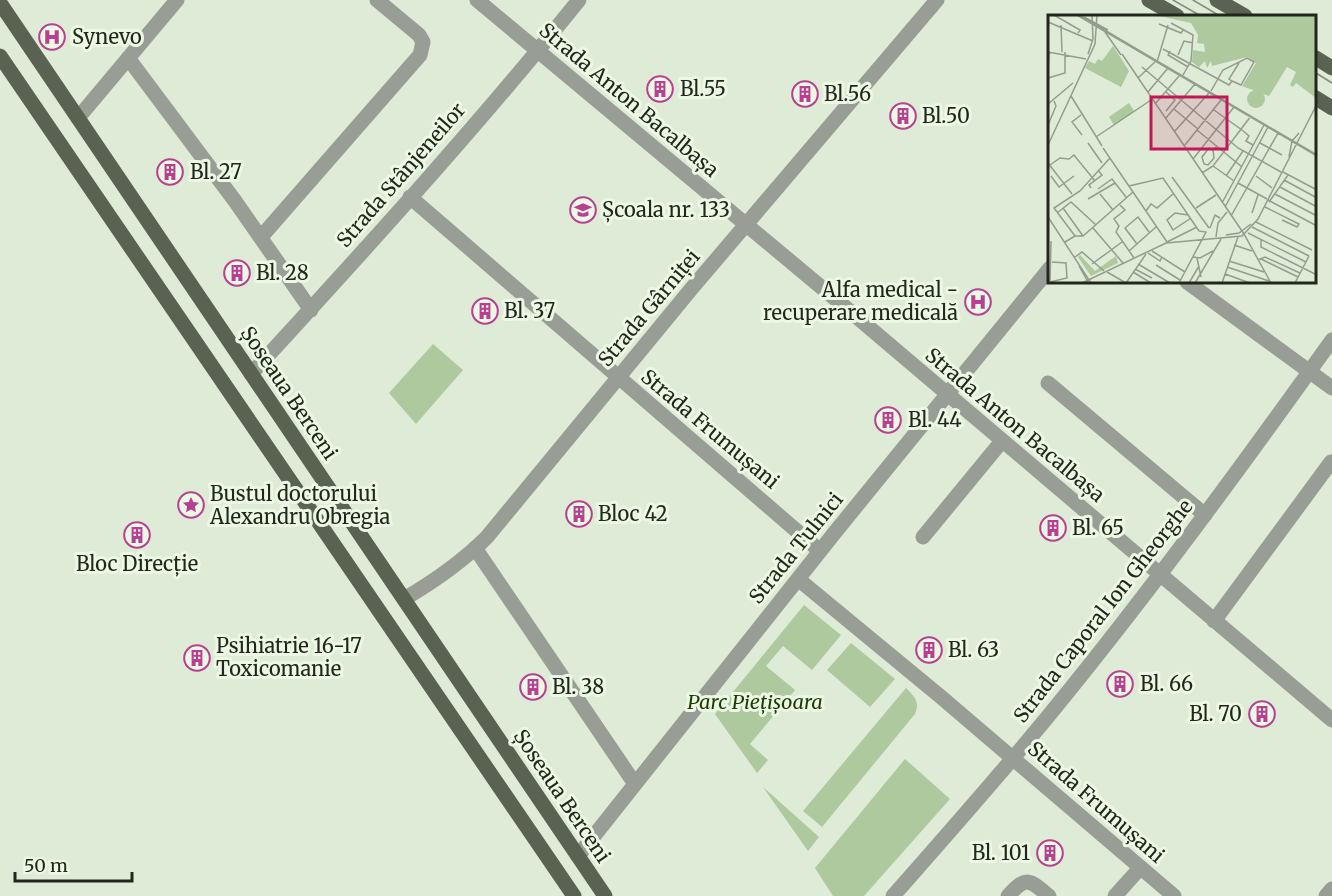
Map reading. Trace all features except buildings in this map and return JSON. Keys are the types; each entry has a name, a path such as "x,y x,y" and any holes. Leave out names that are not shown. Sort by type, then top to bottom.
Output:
{"main road":[{"path":"1149,0 1174,15"},
{"path":"1217,0 1243,15"},
{"name":"Șoseaua Berceni","path":"0,3 605,896"},
{"path":"0,56 574,896"},
{"path":"1317,59 1332,68"},
{"path":"1317,99 1332,108"},
{"path":"269,451 292,435"},
{"path":"429,683 450,669"}],"street":[{"path":"78,118 177,0"},
{"path":"261,237 420,55 423,42 419,35 377,0"},
{"name":"Strada Anton Bacalbașa","path":"477,0 746,224 1332,720"},
{"name":"Strada Stânjeneilor","path":"251,374 311,310 538,51 579,0"},
{"name":"Strada Gârniței","path":"404,599 423,588 475,548 937,0"},
{"path":"128,58 261,237 311,310"},
{"name":"Strada Frumușani","path":"410,197 820,551"},
{"name":"Strada Tulnici","path":"578,856 820,551 1048,270"},
{"path":"1189,284 1332,388"},
{"name":"Strada Caporal Ion Gheorghe","path":"893,896 1014,758 1159,575 1332,340"},
{"path":"1048,383 1205,515"},
{"path":"923,537 1002,441"},
{"path":"1214,621 1331,462"},
{"path":"475,548 635,784"},
{"name":"Strada Frumușani","path":"798,579 1014,758 1174,896"},
{"path":"1115,896 1140,867"},
{"path":"1008,896 1026,880 1049,896"},
{"path":"1326,896 1332,889"}],"green space":[{"path":"433,344 463,370 416,424 389,393"},
{"name":"Parc Piețișoara","path":"804,605 841,635 812,670 783,646 766,666 795,690 750,744 768,760 757,773 715,714"},
{"path":"851,643 895,679 870,707 827,670"},
{"path":"906,688 916,700 915,714 822,827 803,811"},
{"path":"905,759 950,799 864,896 833,896 815,868"},
{"path":"763,787 819,837 808,851"}],"tram line":[{"path":"1173,0 1199,15"},
{"path":"1193,0 1218,15"},
{"path":"1317,74 1332,83"}],"place":[{"name":"Synevo","path":"52,37"},
{"name":"Bl.55","path":"660,89"},
{"name":"Bl.56","path":"805,94"},
{"name":"Bl.50","path":"903,116"},
{"name":"Bl. 27","path":"170,172"},
{"name":"Școala nr. 133","path":"583,210"},
{"name":"Bl. 28","path":"237,273"},
{"name":"Alfa medical - recuperare medicală","path":"978,302"},
{"name":"Bl. 37","path":"485,311"},
{"name":"Bl. 44","path":"888,420"},
{"name":"Bustul doctorului Alexandru Obregia","path":"191,505"},
{"name":"Bloc 42","path":"579,514"},
{"name":"Bl. 65","path":"1053,528"},
{"name":"Bloc Direcție","path":"137,535"},
{"name":"Bl. 63","path":"929,650"},
{"name":"Psihiatrie 16-17 Toxicomanie","path":"197,658"},
{"name":"Bl. 66","path":"1120,684"},
{"name":"Bl. 38","path":"533,687"},
{"name":"Bl. 70","path":"1262,714"},
{"name":"Bl. 101","path":"1050,853"}]}
